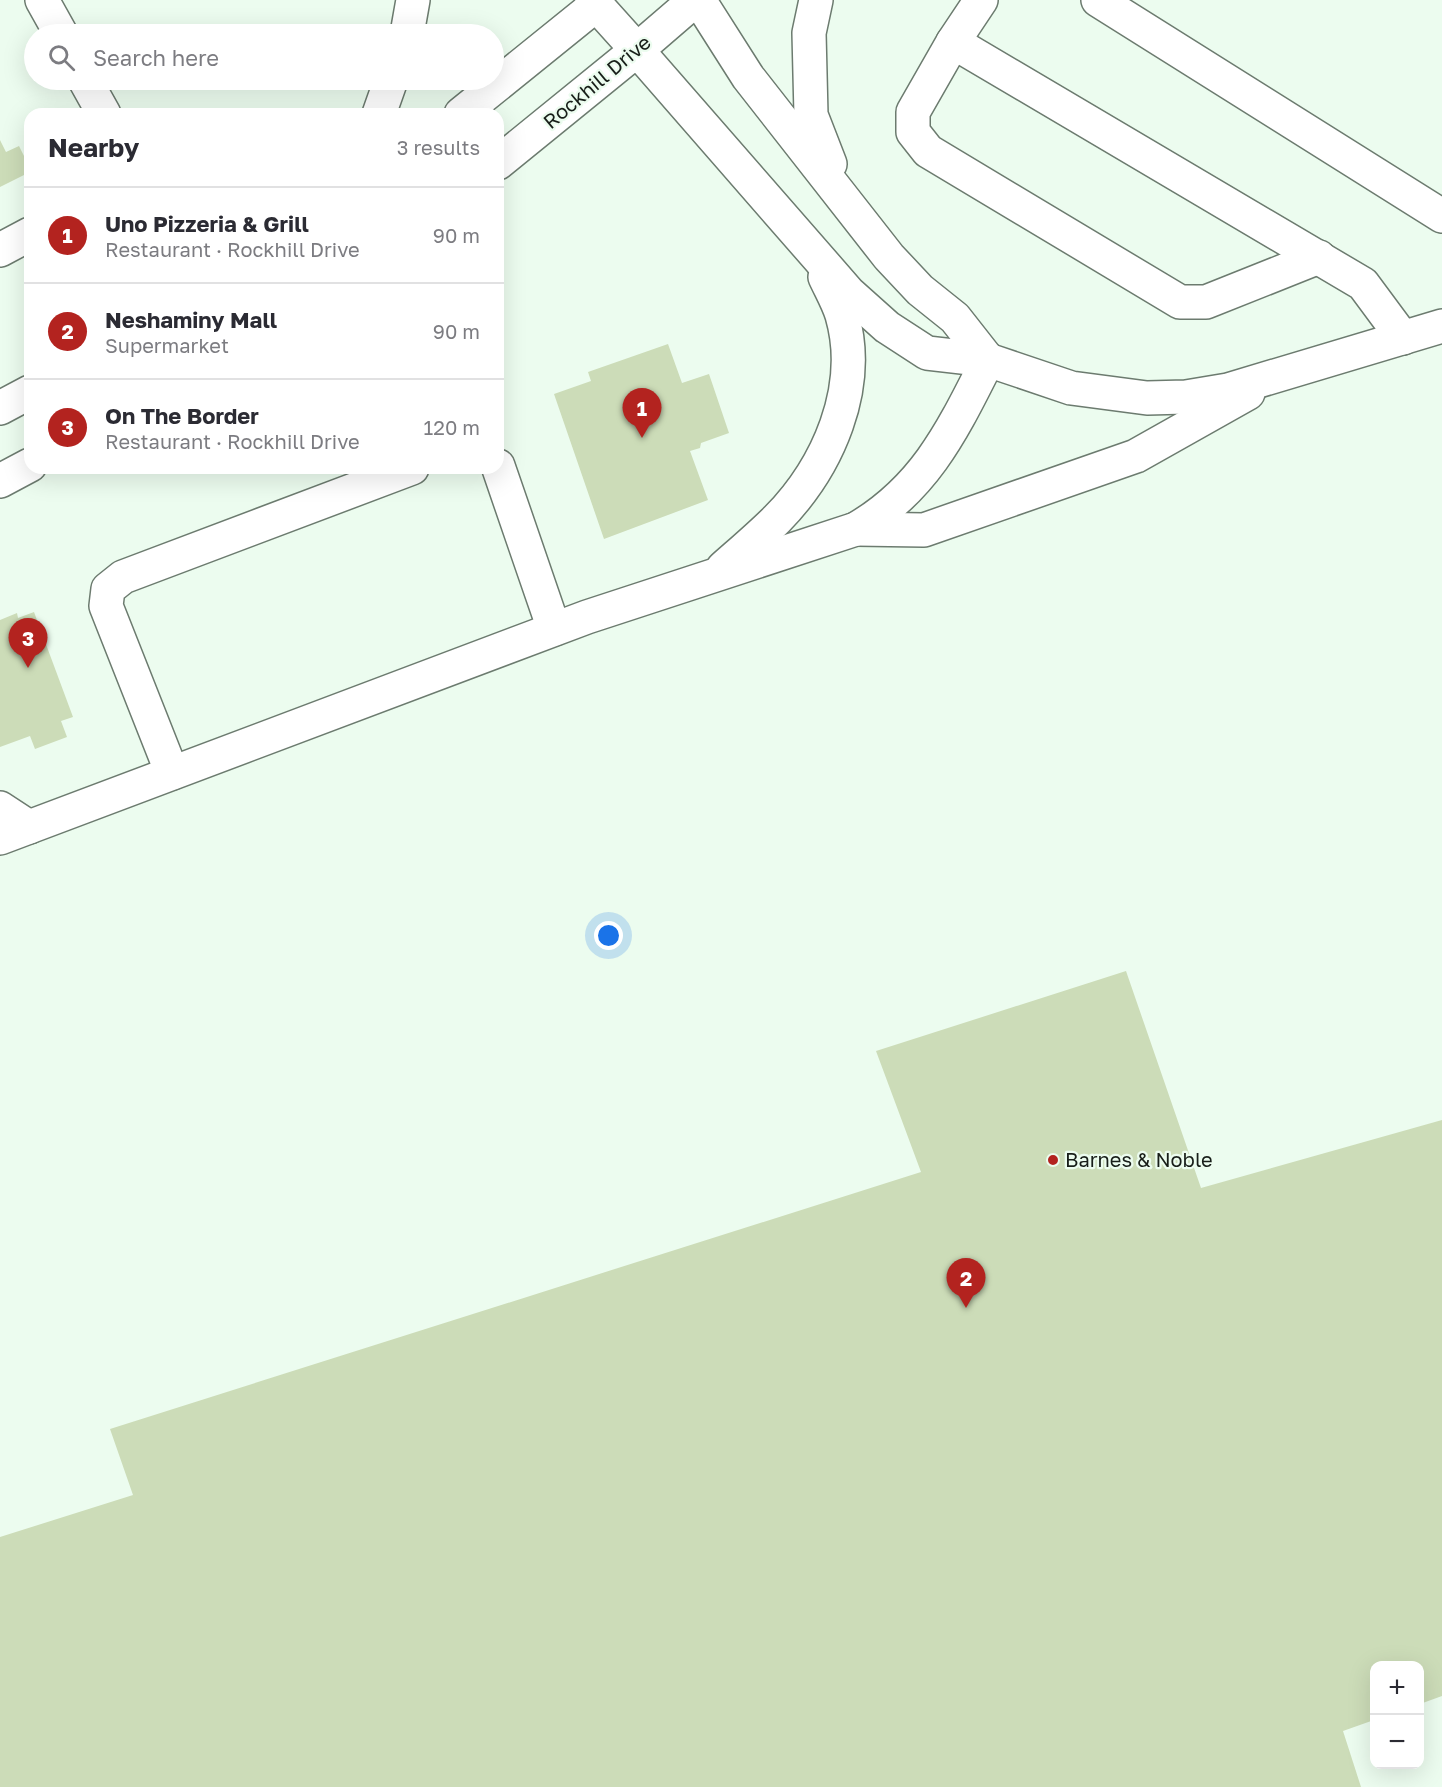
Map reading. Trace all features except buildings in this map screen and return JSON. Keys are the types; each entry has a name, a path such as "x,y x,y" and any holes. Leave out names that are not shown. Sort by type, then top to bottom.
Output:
{"main road":[{"path":"42,0 55,24"},
{"path":"409,24 413,0"},
{"name":"Rockhill Drive","path":"504,158 638,50 695,0"},
{"path":"699,0 748,77 889,257 920,290 955,318 988,360"},
{"path":"816,0 809,33 811,115 831,166 889,257"},
{"path":"981,0 913,112 913,132 928,151 1180,302 1206,302 1318,257"},
{"path":"1098,0 1442,216"},
{"path":"504,78 596,2 849,292 887,327 927,353 988,360 1071,388 1148,398 1186,397 1270,379 1442,326"},
{"path":"954,42 1363,284 1403,338"},
{"path":"91,90 101,108"},
{"path":"381,108 388,90"},
{"path":"468,108 490,90"},
{"path":"0,250 24,237"},
{"path":"714,576 778,518 806,484 826,453 839,419 846,387 847,337 841,313 813,251"},
{"path":"0,808 14,832 554,629 856,529 878,516 922,475 939,453 988,360"},
{"path":"856,529 924,530 1136,456 1174,437 1270,379"},
{"path":"0,408 24,395"},
{"path":"0,481 24,468"},
{"path":"172,773 105,606 108,589 123,577 396,474"},
{"path":"501,474 554,629"}],"place":[{"name":"Uno Pizzeria & Grill","path":"642,438"},
{"name":"On The Border","path":"28,668"},
{"name":"Barnes & Noble","path":"1053,1160"},
{"name":"Neshaminy Mall","path":"966,1308"}]}
